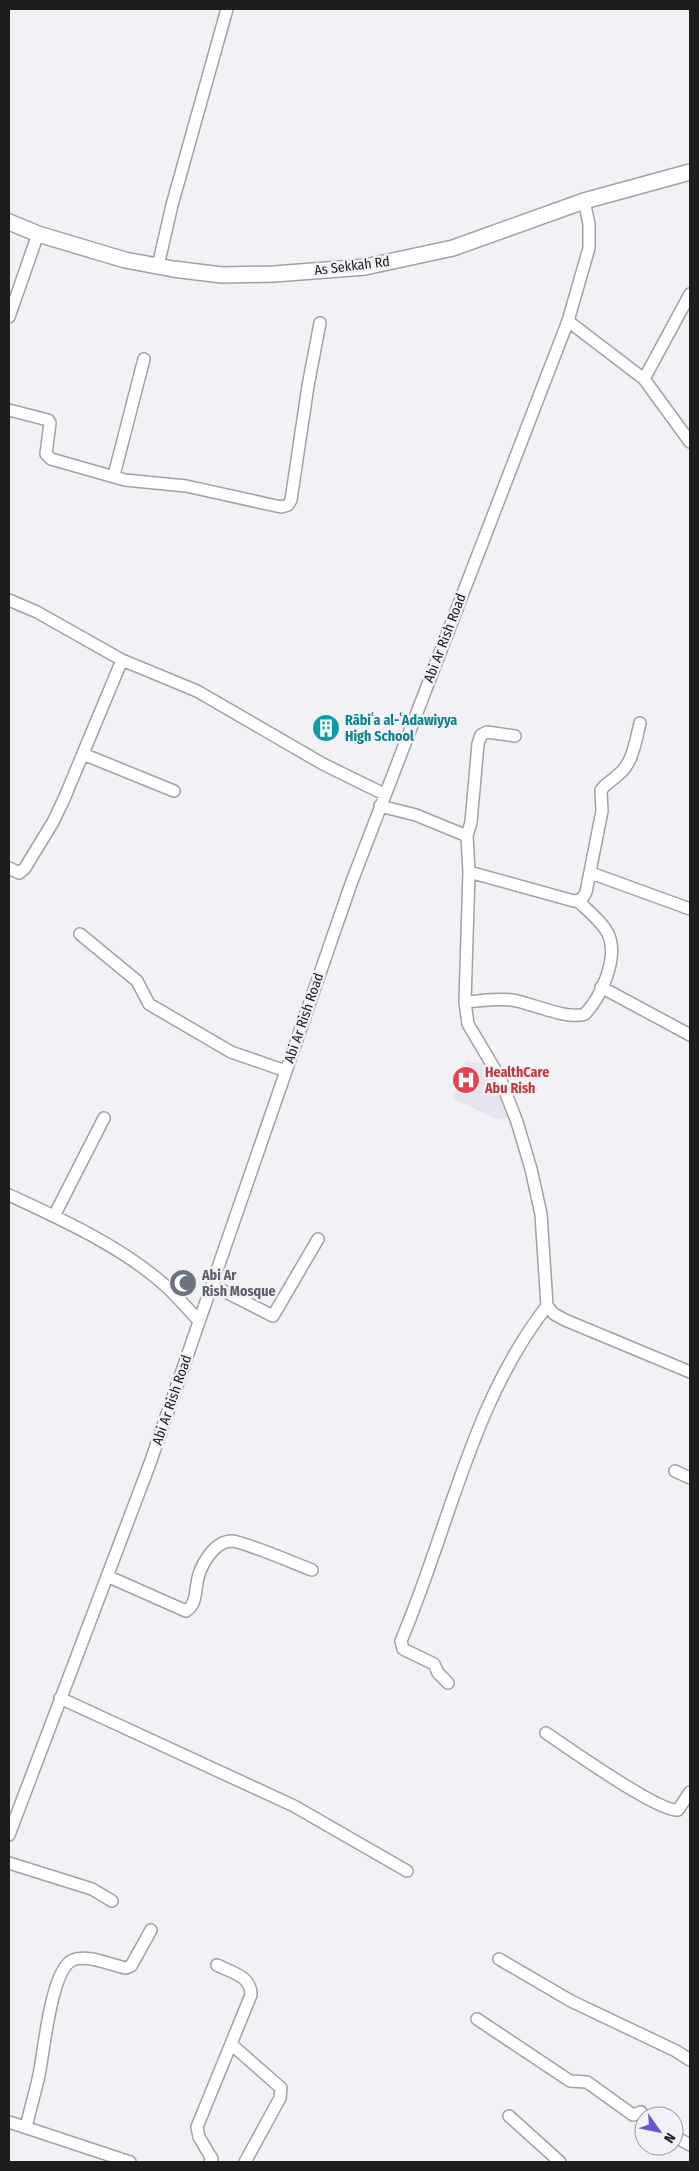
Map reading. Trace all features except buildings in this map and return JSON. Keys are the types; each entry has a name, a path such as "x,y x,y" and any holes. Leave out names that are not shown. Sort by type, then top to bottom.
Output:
{"main road":[{"name":"As Sekkah Rd","path":"9,222 38,234 125,260 222,275 274,274 365,266 453,248 584,201 690,172"}],"street":[{"path":"158,266 172,205 227,9"},
{"name":"Abi Ar Rish Road","path":"9,1835 149,1466 384,794 568,321 589,248 589,224 584,201"},
{"path":"9,317 38,234"},
{"path":"644,379 690,294"},
{"path":"568,321 644,379 690,442"},
{"path":"9,410 48,420 50,423 48,458 125,480 150,484 186,486 273,506 288,505 320,323"},
{"path":"114,476 144,359"},
{"path":"9,600 37,612 122,660 190,688 323,764 384,794"},
{"path":"9,868 19,873 25,868 53,822 122,660"},
{"path":"578,901 586,892 591,873 602,811 601,790 607,782 620,774 628,763 640,723"},
{"path":"515,736 487,732 481,735 478,744 471,822 467,836 469,872 465,1002 468,1024 500,1078 517,1122 531,1169 542,1214 547,1306 554,1314 565,1320 690,1372"},
{"path":"83,754 174,791"},
{"path":"380,806 416,815 467,836"},
{"path":"465,1002 511,1000 579,1016 590,1008 602,987 611,958 609,936 578,901 469,872"},
{"path":"591,873 690,909"},
{"path":"80,934 137,981 149,1004 231,1052 286,1072"},
{"path":"602,987 690,1035"},
{"path":"54,1216 104,1118"},
{"path":"9,1195 54,1216 111,1248 170,1290 199,1321"},
{"path":"212,1285 274,1316 318,1239"},
{"path":"448,1683 438,1673 434,1664 402,1649 401,1641 440,1541 465,1461 496,1389 528,1330 547,1306"},
{"path":"675,1471 690,1478"},
{"path":"107,1576 186,1611 191,1608 194,1602 198,1578 204,1563 213,1551 224,1543 232,1541 312,1570"},
{"path":"60,1698 294,1806 407,1871"},
{"path":"546,1733 618,1781 665,1807 678,1810 690,1792"},
{"path":"9,1862 92,1889 112,1901"},
{"path":"26,2128 39,2074 47,2022 63,1967 72,1960 83,1958 126,1968 131,1966 151,1930"},
{"path":"499,1960 571,2002 676,2051 690,2060"},
{"path":"210,2162 212,2159 199,2136 197,2127 251,1995 251,1986 247,1979 217,1965"},
{"path":"477,2019 570,2081 587,2082 634,2115"},
{"path":"231,2044 282,2088 280,2098 245,2162"},
{"path":"509,2116 560,2162"},
{"path":"9,2122 130,2162"}],"shaded area":[{"path":"466,1061 486,1064 510,1118 496,1119 453,1098"}],"place":[{"name":"Rābiʿa al-ʿAdawiyya High School","path":"326,728"},
{"name":"HealthCare Abu Rish","path":"466,1080"},
{"name":"Abi Ar Rish Mosque","path":"183,1283"}]}
